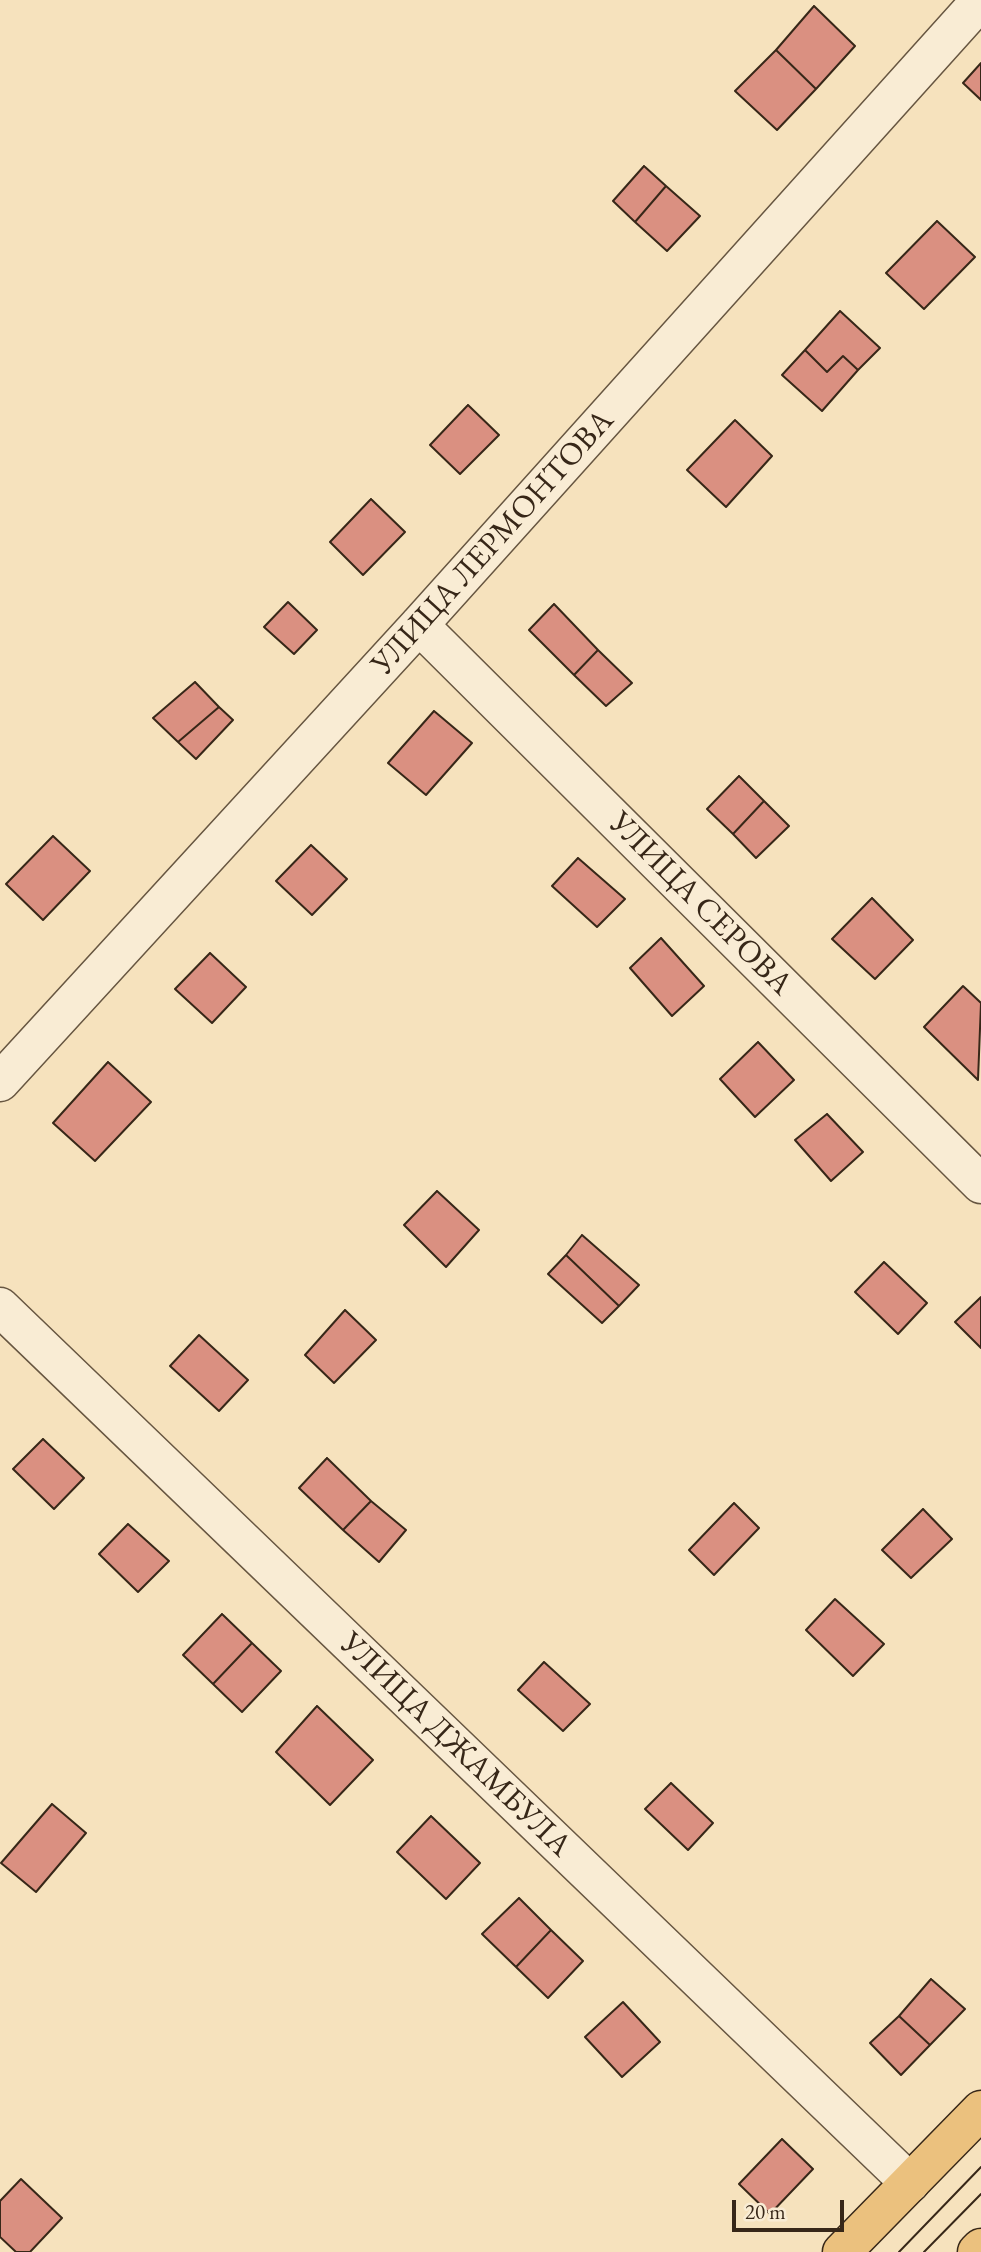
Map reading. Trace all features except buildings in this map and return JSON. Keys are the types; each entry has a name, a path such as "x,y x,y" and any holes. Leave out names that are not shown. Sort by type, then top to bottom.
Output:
{"main road":[{"path":"842,2252 981,2110"},
{"path":"977,2252 981,2248"}],"street":[{"name":"УЛИЦА ЛЕРМОНТОВА","path":"0,1082 419,625 981,0"},
{"name":"УЛИЦА СЕРОВА","path":"419,625 981,1184"},
{"name":"УЛИЦА ДЖАМБУЛА","path":"0,1307 910,2183"}],"tram line":[{"path":"899,2252 981,2167"},
{"path":"924,2252 981,2194"}]}
